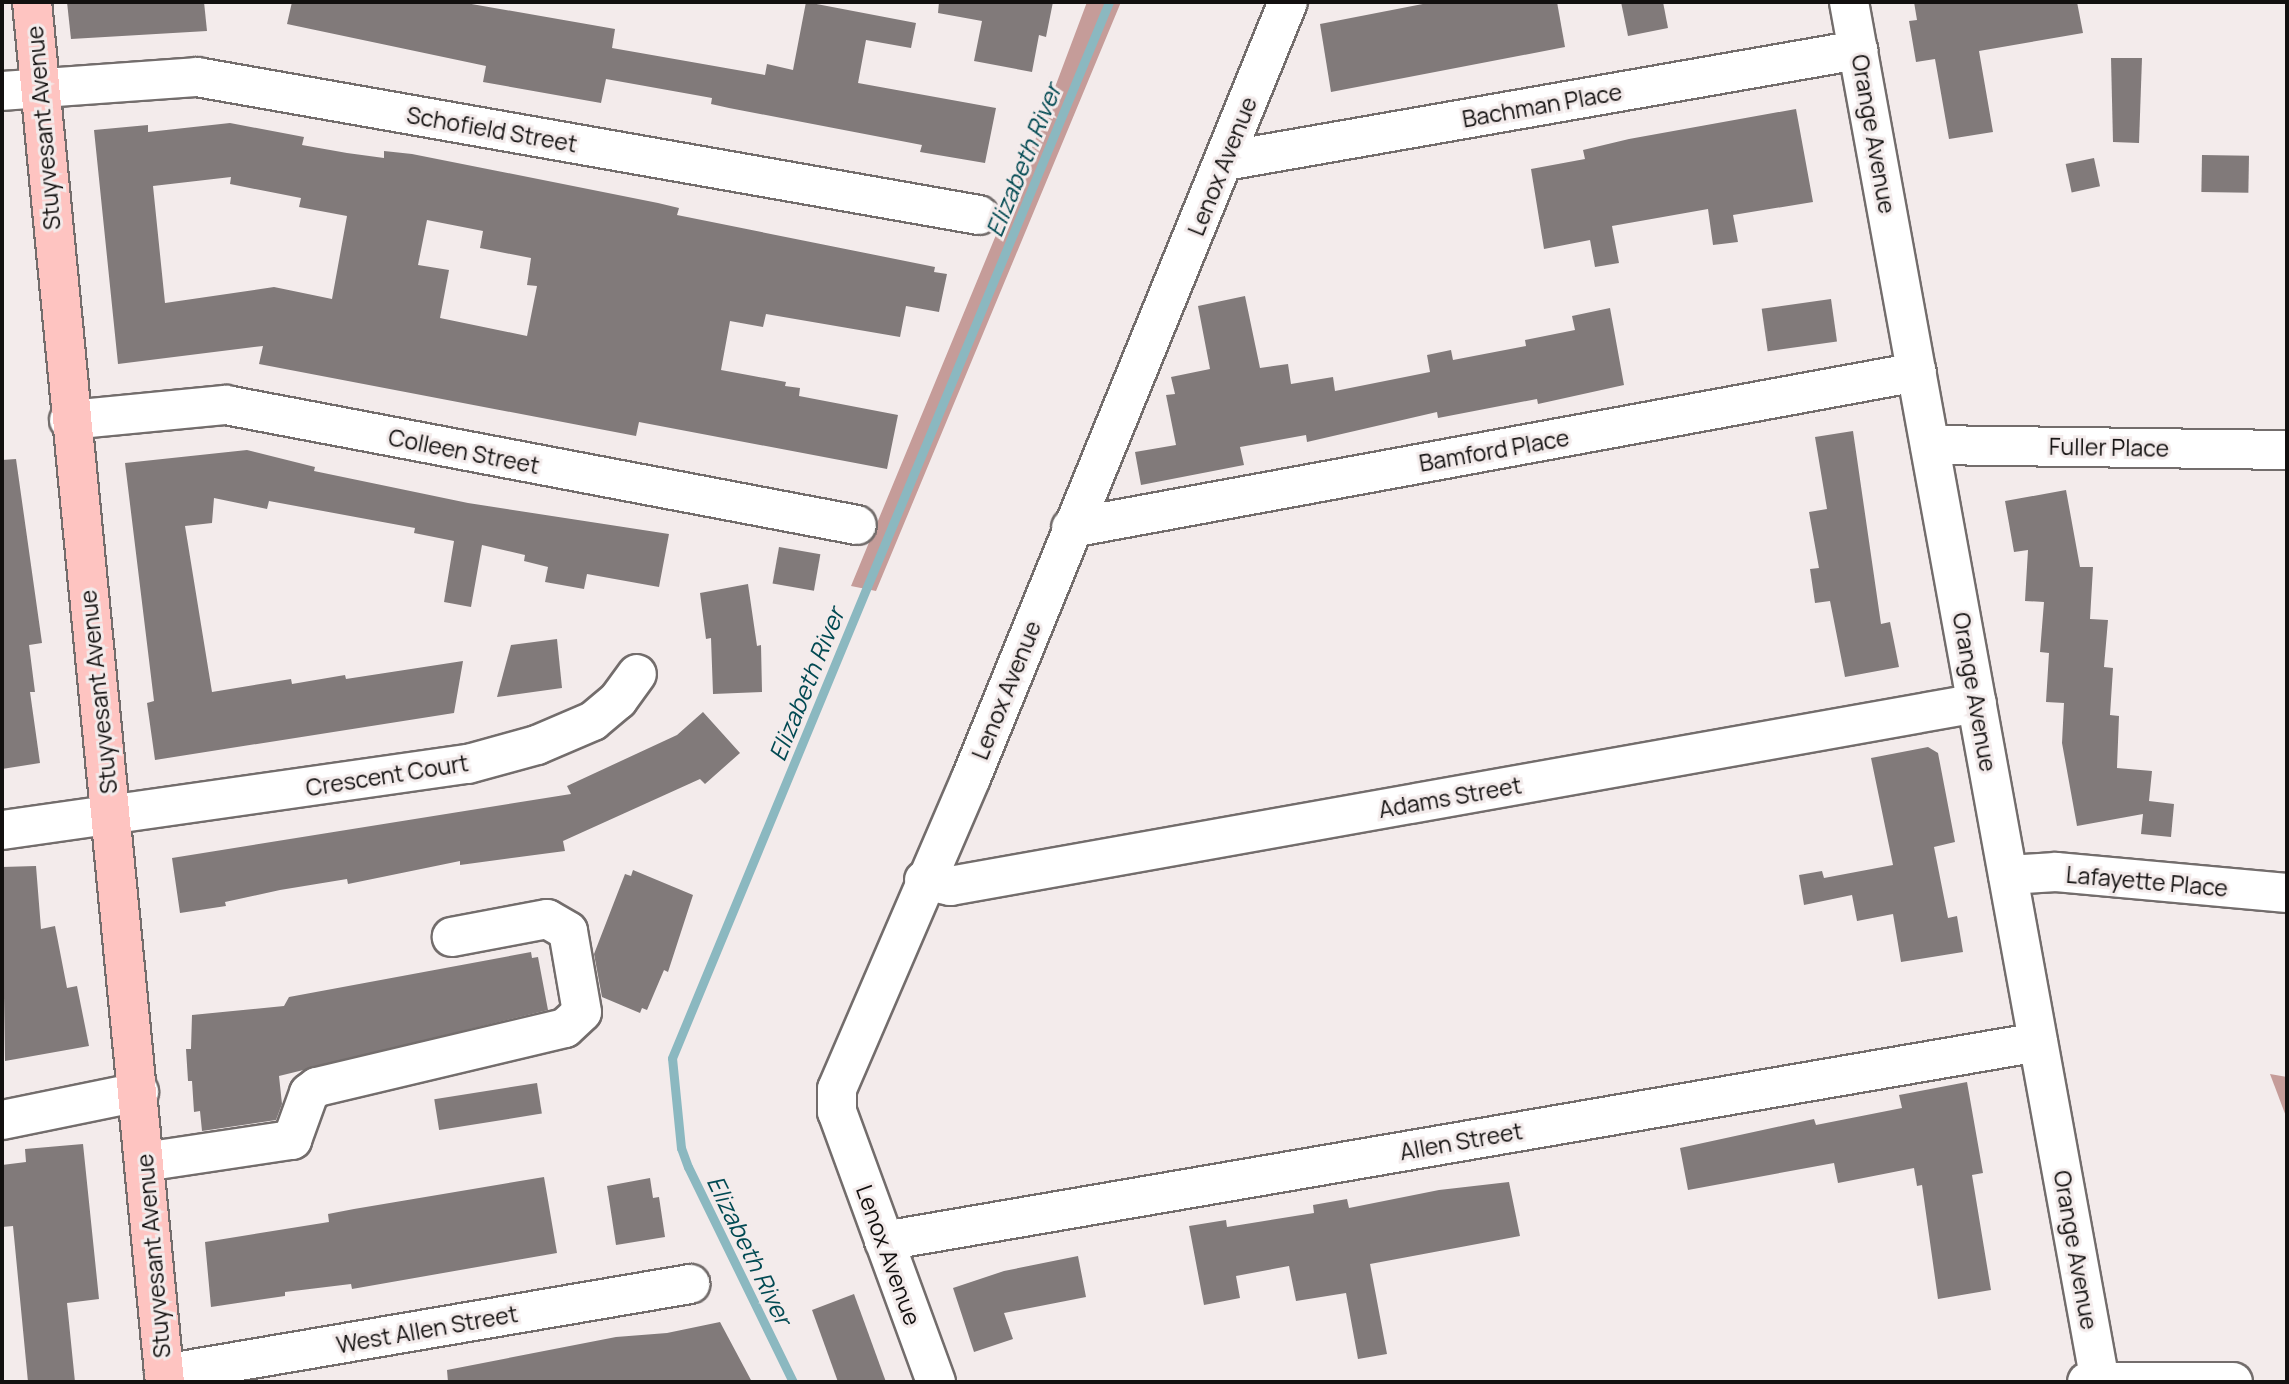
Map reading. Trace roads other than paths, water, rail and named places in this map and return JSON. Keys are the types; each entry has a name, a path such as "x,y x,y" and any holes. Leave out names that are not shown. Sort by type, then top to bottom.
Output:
{"main road":[{"name":"Stuyvesant Avenue","path":"32,2 69,420 139,1092 164,1378"}],"street":[{"name":"Lenox Avenue","path":"936,1382 835,1101 924,880 1225,161 1288,2"},
{"name":"Orange Avenue","path":"1849,2 2038,1042 2095,1382"},
{"name":"Bachman Place","path":"1225,161 1858,50"},
{"name":"Schofield Street","path":"2,91 40,85 197,77 979,215"},
{"name":"Bamford Place","path":"1072,528 1917,372"},
{"name":"Colleen Street","path":"69,420 226,405 857,525"},
{"name":"Fuller Place","path":"1930,445 2287,450"},
{"name":"Crescent Court","path":"2,830 79,816 111,817 468,764 526,748 593,721 618,700 637,674"},
{"name":"Adams Street","path":"924,880 950,886 1977,703"},
{"name":"Lafayette Place","path":"2008,875 2056,872 2287,894"},
{"path":"144,1161 292,1140 309,1093 317,1087 565,1028 582,1012 568,931 547,919 452,937"},
{"name":"Allen Street","path":"884,1241 2038,1042"},
{"path":"2,1120 139,1092"},
{"name":"West Allen Street","path":"164,1378 690,1284"},
{"path":"2095,1382 2233,1382"}],"waterway":[{"name":"Elizabeth River","path":"793,1382 688,1167 681,1148 672,1058 1109,2"}]}
